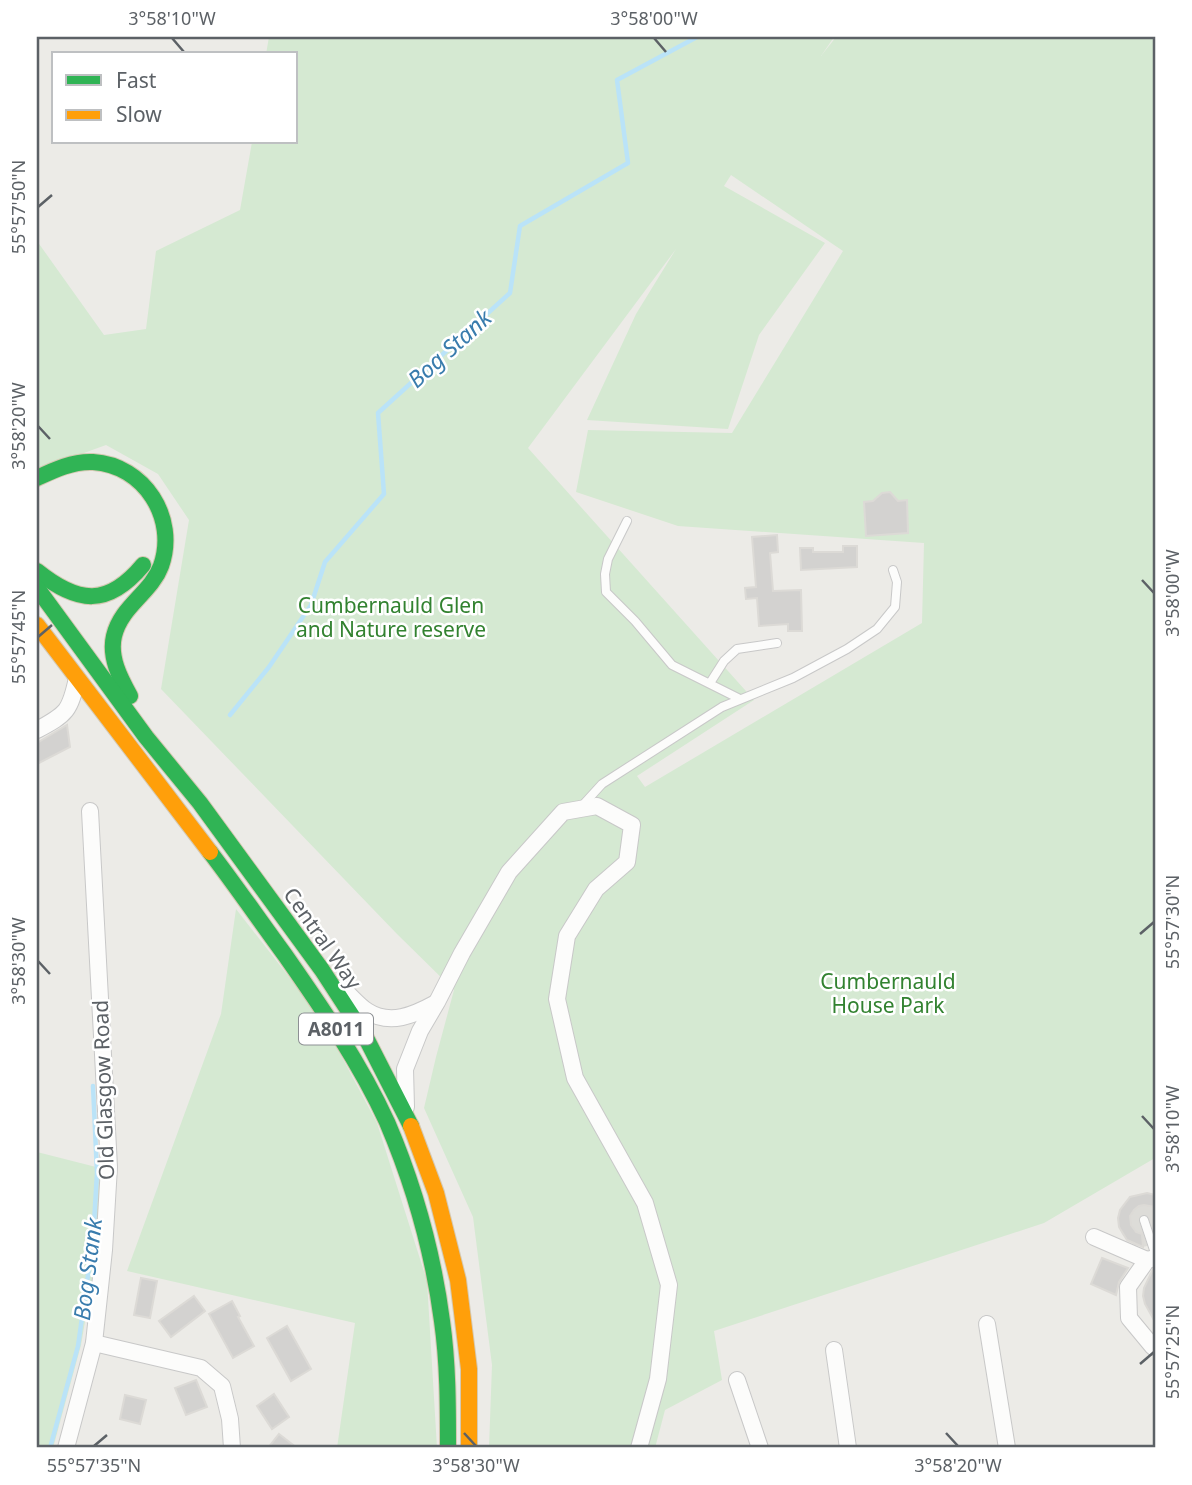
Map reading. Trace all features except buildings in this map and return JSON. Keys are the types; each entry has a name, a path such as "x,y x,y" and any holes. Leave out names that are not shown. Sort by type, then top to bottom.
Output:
{"main road":[{"path":"37,479 76,463 106,464 134,476 159,505 164,517 166,535 161,565 150,583 121,617 114,637 114,657 128,694 200,803"},
{"path":"37,479 71,475 110,481 141,506 148,522 150,547 143,565 126,585 108,594 83,597 62,590 37,571"},
{"name":"Central Way","path":"37,588 322,970 365,1036 407,1116 436,1193 458,1280 469,1369 469,1448"},
{"name":"Central Way","path":"37,625 209,851 315,998 346,1046 383,1114 409,1179 431,1259 439,1300 447,1362 448,1448"},
{"path":"37,646 51,660 76,676"}],"street":[{"path":"37,730 58,718 71,703 76,676"},
{"path":"407,1116 405,1069 420,1031 509,872 563,812 597,806 632,825 626,862 596,889 567,936 557,999 575,1078 645,1203 669,1285 658,1379 639,1448"},
{"name":"Old Glasgow Road","path":"66,1448 94,1343 109,1167 90,811"},
{"path":"322,970 368,1012 389,1018 412,1016 437,1002"},
{"path":"1094,1237 1152,1257 1128,1287 1129,1318 1153,1347"},
{"path":"987,1324 1007,1448"},
{"path":"94,1343 201,1368 222,1387 230,1419 232,1448"},
{"path":"834,1350 848,1448"},
{"path":"737,1380 760,1448"}],"lane":[{"path":"627,521 608,559 605,574 607,592 672,665 740,699"},
{"path":"579,809 602,784 722,707 793,678 847,649 877,629 895,607 897,582 893,569"},
{"path":"710,683 724,661 737,649 777,643"},
{"path":"1144,1220 1152,1257"}],"shaded area":[{"path":"1147,1193 1155,1195 1155,1244 1143,1247 1128,1241 1122,1234 1118,1218 1120,1210 1130,1197"}],"green space":[{"path":"269,37 834,37 821,56 836,37 1155,37 1155,1158 1044,1223 714,1331 722,1380 665,1410 655,1448 489,1448 492,1365 473,1217 424,1108 454,990 161,689 189,520 158,474 106,445 37,470 37,241 104,335 146,329 156,251 240,210 252,144 298,144 298,52 266,52","holes":["731,175 843,251 732,433 588,430 576,492 678,526 924,543 922,623 645,787 637,776 754,700 528,448 676,249 636,314 587,420 728,429 759,335 825,243 724,186"]},
{"path":"236,909 321,1018 377,1123 427,1281 437,1448 337,1448 355,1323 127,1271 221,1014"},
{"path":"37,1152 100,1168 99,1240 81,1345 53,1448 37,1448"}],"waterway":[{"name":"Bog Stank","path":"230,715 269,667 311,605 325,562 384,494 378,413 510,293 520,226 628,163 617,80 697,37"},
{"name":"Bog Stank","path":"50,1448 78,1346 93,1240 97,1173 93,1086"}],"traffic: fast":[{"path":"37,478 78,463 111,465 128,473 141,484 160,513 165,530 161,566 150,584 123,616 114,636 114,659 130,696"},
{"path":"37,571 66,590 92,596 117,588 143,565"},
{"path":"37,588 322,970 365,1036 411,1126"},
{"path":"210,852 340,1036 365,1078 397,1146 421,1220 438,1296 447,1368 448,1448"}],"traffic: slow":[{"path":"37,625 210,852"},
{"path":"411,1126 436,1193 458,1280 469,1369 469,1448"}],"park label":[{"name":"Cumbernauld Glen and Nature reserve","path":"391,617"},
{"name":"Cumbernauld House Park","path":"888,993"}]}
